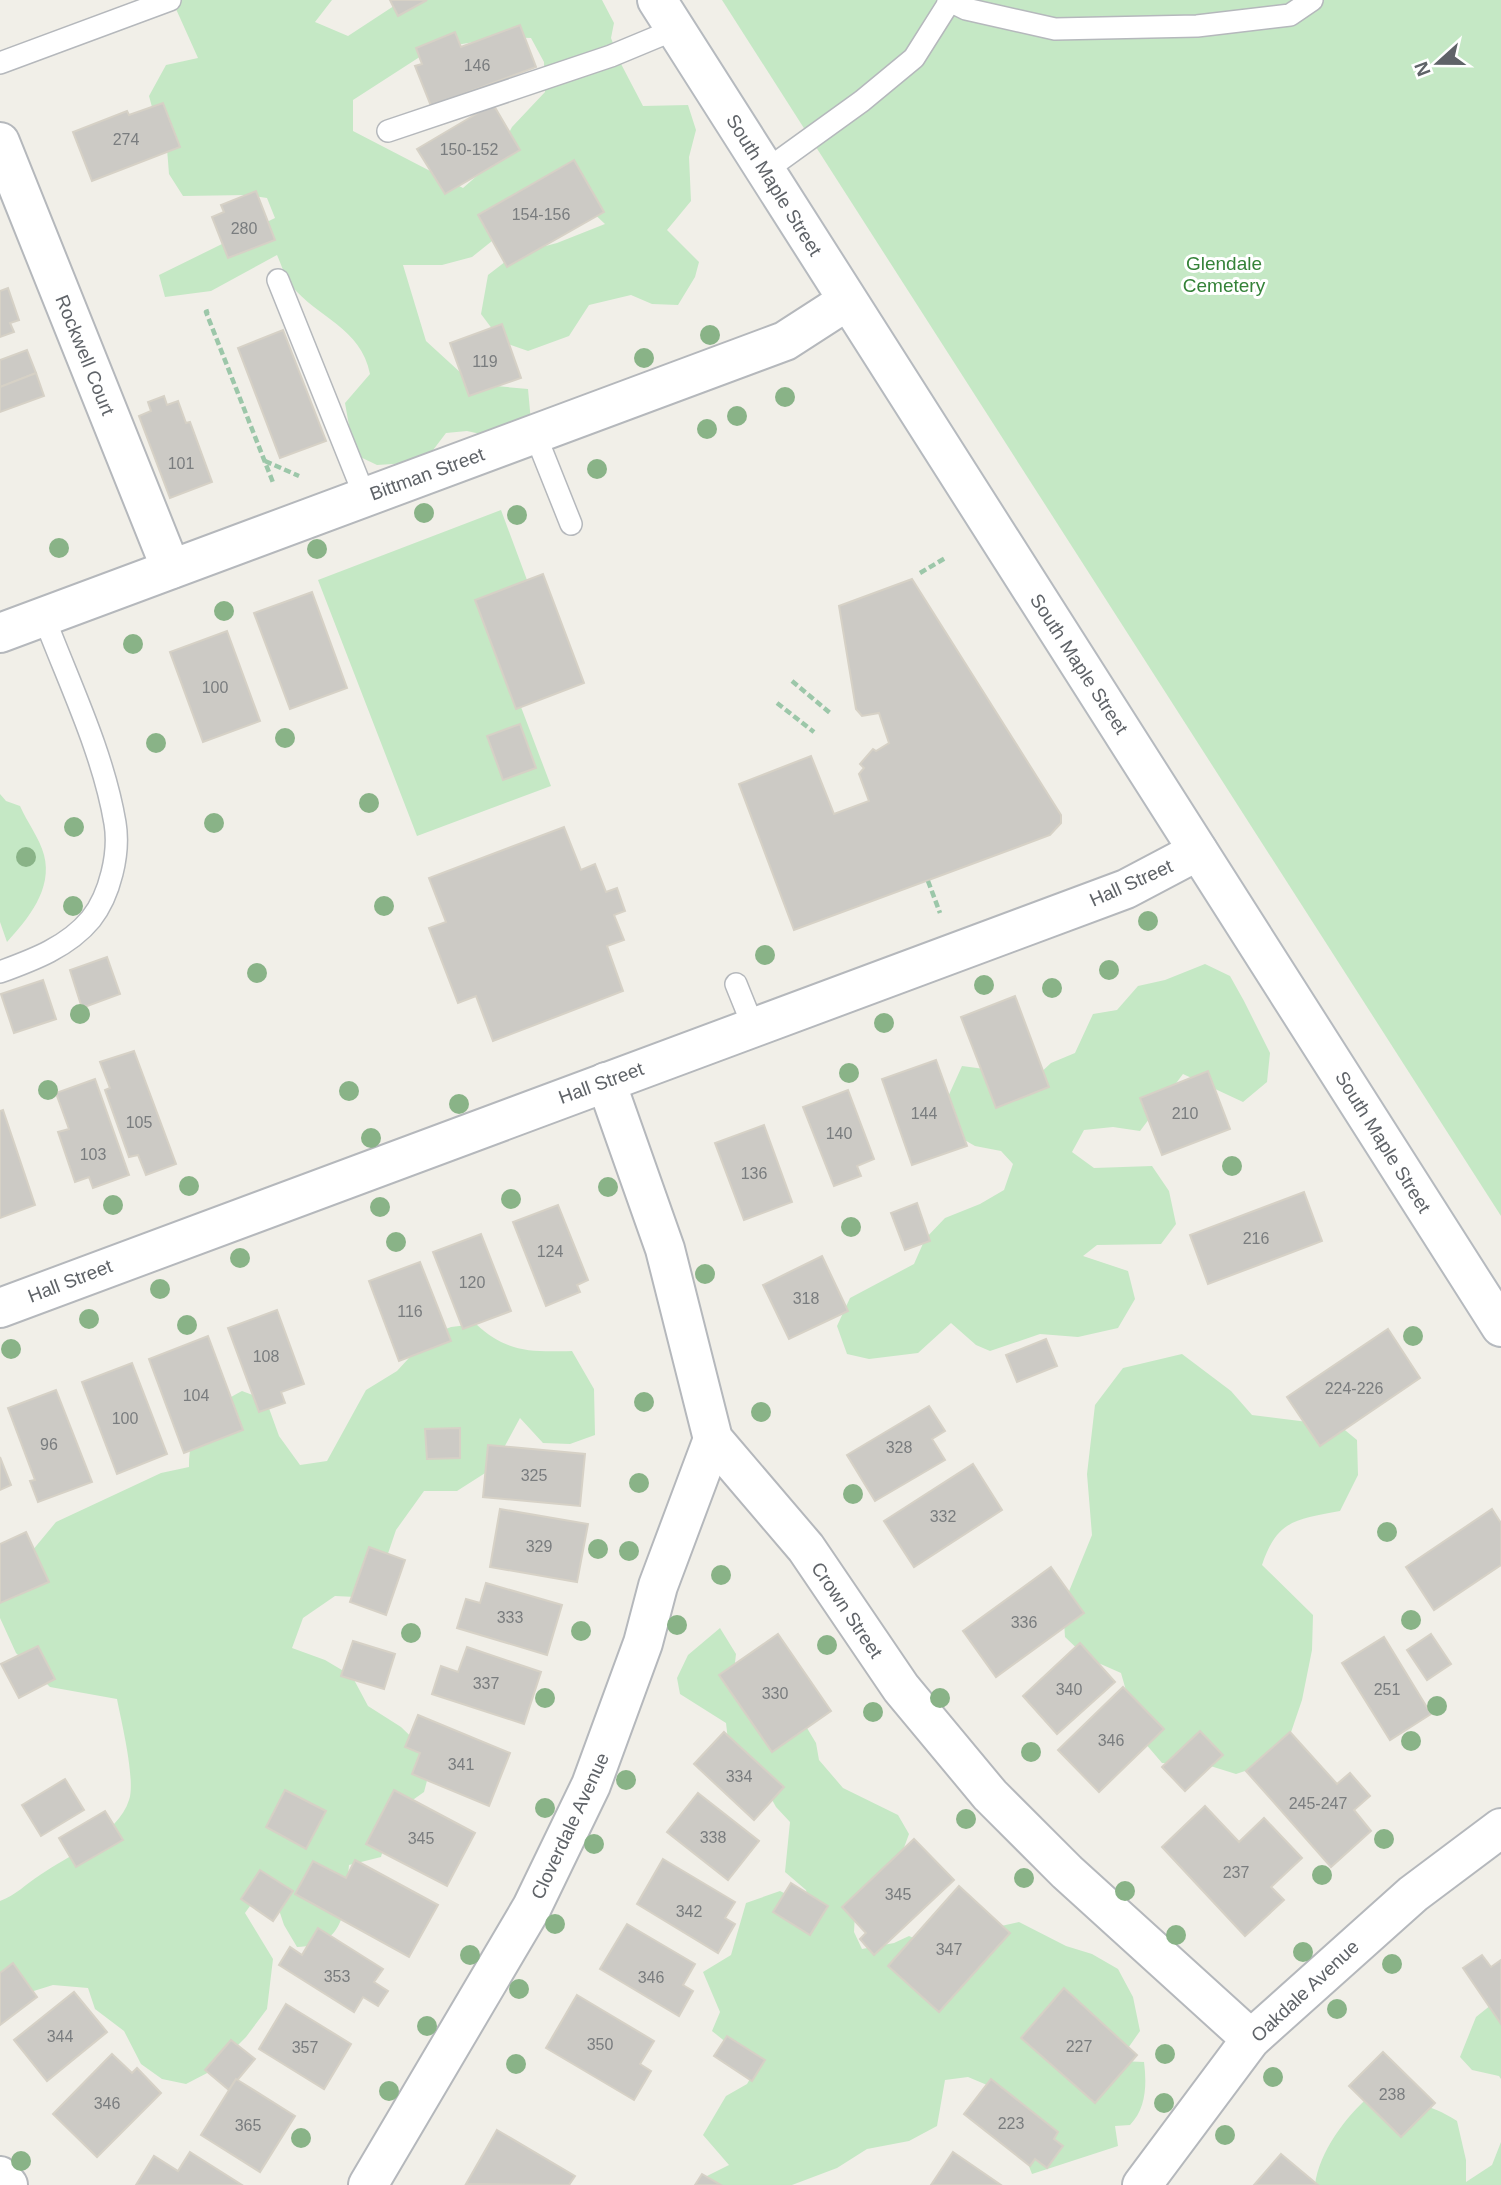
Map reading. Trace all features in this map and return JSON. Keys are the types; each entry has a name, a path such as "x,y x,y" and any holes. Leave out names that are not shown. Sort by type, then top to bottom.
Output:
{"street":[{"name":"South Maple Street","path":"666,15 1501,1327"},
{"name":"Rockwell Court","path":"0,142 171,569"},
{"name":"Bittman Street","path":"0,633 785,341 847,301"},
{"name":"Hall Street","path":"0,1308 1126,889 1198,851"},
{"name":"Crown Street","path":"606,1082 665,1249 713,1439 806,1548 901,1688 990,1795 1068,1872 1251,2039"},
{"name":"Cloverdale Avenue","path":"368,2185 532,1908 592,1785 643,1643 658,1586 713,1439"},
{"name":"Oakdale Avenue","path":"1142,2185 1251,2039 1413,1894 1501,1828"},
{"path":"0,2176 8,2185"}],"lane":[{"path":"0,62 170,0"},
{"path":"765,171 862,101 914,58 949,0 966,9 1055,29 1197,26 1290,15 1312,0"},
{"path":"388,131 611,56 666,15"},
{"path":"278,280 365,497"},
{"path":"535,434 570,524"},
{"path":"0,972 34,959 64,943 91,918 114,866 115,825 103,776 44,617"},
{"path":"736,984 753,1026"}],"path":[{"path":"209,311 206,312 274,485"},
{"path":"265,461 299,476"},
{"path":"920,573 947,558"},
{"path":"792,681 830,713"},
{"path":"777,703 814,732"},
{"path":"928,881 940,913"}],"green space":[{"path":"144,0 332,0 315,22 348,36 403,0 602,0 614,23 611,38 620,62 643,106 688,105 696,130 689,157 691,201 667,230 699,262 695,277 678,305 652,304 631,295 589,305 569,336 528,351 502,342 481,314 488,275 515,254 557,243 605,224 585,205 502,233 472,257 442,265 403,265 426,341 473,384 528,389 531,422 494,437 467,431 446,433 424,462 377,465 354,454 345,403 370,374 365,358 348,334 291,285 277,255 211,291 165,297 159,275 275,218 267,198 247,195 183,196 169,174 166,136 155,118 149,96 166,65 198,58 176,9 146,4","holes":["504,37 531,38 544,62 545,92 512,127 495,160 463,188 353,131 353,100 432,49"]},
{"name":"Glendale Cemetery","path":"722,0 1501,0 1501,1216 823,158"},
{"path":"501,510 527,580 475,600 516,709 521,707 551,786 417,836 318,580","holes":["520,725 536,768 503,780"]},
{"path":"0,794 6,801 20,806 40,843 46,868 37,903 7,942 0,922"},
{"path":"1205,964 1230,976 1244,1001 1270,1053 1267,1082 1243,1102 1183,1074 1140,1131 1113,1127 1084,1130 1072,1152 1094,1168 1152,1166 1169,1191 1176,1224 1161,1244 1097,1245 1083,1256 1128,1271 1135,1299 1118,1328 1078,1337 1040,1334 990,1351 976,1345 951,1323 918,1353 869,1359 847,1354 837,1326 850,1298 914,1264 925,1239 945,1218 980,1204 1004,1190 1013,1164 1001,1151 975,1146 949,1131 942,1110 962,1066 1037,1076 1051,1063 1075,1053 1093,1014 1117,1010 1138,986 1165,980"},
{"path":"476,1324 487,1334 509,1346 532,1351 572,1351 594,1389 595,1435 570,1444 543,1443 520,1418 493,1468 457,1491 424,1491 396,1530 378,1583 356,1597 335,1596 303,1618 292,1648 325,1660 352,1676 368,1706 401,1727 433,1758 424,1792 393,1814 381,1857 349,1865 341,1921 326,1940 297,1947 284,1925 274,1895 260,1892 245,1913 273,1959 267,2009 246,2037 213,2070 186,2084 162,2079 141,2064 124,2031 95,2009 88,1988 53,1985 24,1994 0,1988 0,1901 90,1844 114,1824 129,1800 131,1779 117,1699 50,1687 16,1653 0,1618 0,1579 32,1551 56,1522 161,1473 189,1467 192,1441 202,1421 219,1405 242,1391 266,1400 279,1436 300,1465 327,1461 366,1390 397,1371 430,1335 451,1327"},
{"path":"1182,1354 1231,1391 1252,1415 1340,1426 1357,1440 1358,1475 1340,1511 1301,1519 1282,1530 1268,1550 1262,1565 1313,1615 1312,1650 1302,1700 1288,1741 1257,1767 1236,1774 1204,1764 1162,1763 1139,1736 1121,1673 1087,1658 1065,1637 1063,1606 1092,1535 1087,1474 1095,1405 1123,1368"},
{"path":"720,1628 736,1654 733,1679 804,1723 816,1743 819,1760 843,1788 898,1815 909,1834 891,1883 855,1914 854,1932 862,1949 894,1943 909,1936 925,1943 1019,1922 1066,1946 1092,1954 1118,1969 1133,1997 1140,2031 1119,2061 1144,2062 1145,2079 1142,2104 1135,2119 1130,2125 1115,2126 1118,2146 1032,2174 999,2090 968,2077 945,2080 937,2126 909,2141 867,2149 837,2168 792,2185 696,2185 697,2181 729,2165 703,2135 726,2096 747,2084 757,2067 712,2031 720,2012 703,1972 731,1955 746,1903 780,1891 810,1906 806,1890 785,1872 790,1822 776,1807 765,1787 729,1749 726,1723 680,1694 677,1678 688,1655"},
{"path":"1501,1997 1501,2079 1499,2076 1472,2070 1460,2057 1476,2017"},
{"path":"1371,2095 1426,2106 1457,2121 1466,2160 1466,2182 1492,2165 1501,2142 1501,2185 1315,2185 1322,2160 1335,2136 1352,2113"}],"building":[{"path":"390,0 427,0 398,16"},
{"path":"520,25 536,67 431,106 415,66 422,64 416,48 455,32 461,47"},
{"path":"163,103 180,147 92,181 73,132 127,111 129,115"},
{"path":"493,104 520,150 445,194 417,149"},
{"path":"574,160 604,212 507,267 478,215"},
{"path":"256,191 275,240 228,258 212,217 224,212 221,205"},
{"path":"8,288 19,320 10,323 14,332 0,337 0,291"},
{"path":"502,324 521,378 469,396 450,343"},
{"path":"283,330 326,441 280,458 238,348"},
{"path":"27,350 36,373 0,387 0,360"},
{"path":"36,373 44,396 0,412 0,387"},
{"path":"164,396 167,405 178,401 186,423 190,422 212,482 170,498 139,416 151,411 148,402"},
{"path":"543,574 584,683 516,709 475,600"},
{"path":"912,579 1061,815 1061,823 1050,835 794,930 739,784 811,756 834,814 869,801 859,774 864,768 860,764 873,749 876,751 889,743 879,713 862,716 856,709 839,606"},
{"path":"312,592 347,688 290,709 254,613"},
{"path":"227,631 260,721 203,742 170,652"},
{"path":"520,724 536,768 503,780 487,736"},
{"path":"564,827 581,870 595,864 606,892 617,888 625,911 614,915 624,940 607,946 623,991 493,1041 476,996 458,1003 429,928 446,922 429,878"},
{"path":"107,957 120,994 82,1008 70,970"},
{"path":"43,980 56,1019 14,1033 1,994"},
{"path":"1015,996 1049,1087 996,1108 961,1017"},
{"path":"134,1051 176,1164 146,1175 138,1155 129,1157 105,1090 110,1088 100,1062"},
{"path":"936,1060 967,1146 912,1165 882,1079"},
{"path":"1208,1071 1230,1129 1162,1155 1140,1098"},
{"path":"95,1079 129,1175 93,1188 89,1177 75,1182 58,1132 69,1129 56,1093"},
{"path":"848,1090 874,1159 857,1166 861,1176 834,1186 803,1107"},
{"path":"3,1110 35,1205 0,1218 0,1111"},
{"path":"764,1125 792,1202 744,1220 715,1143"},
{"path":"1304,1192 1322,1241 1208,1284 1190,1235"},
{"path":"917,1203 930,1241 905,1250 891,1213"},
{"path":"558,1205 588,1280 577,1285 580,1292 546,1306 513,1222"},
{"path":"481,1234 511,1311 463,1329 433,1252"},
{"path":"822,1256 848,1311 789,1339 763,1285"},
{"path":"420,1262 451,1341 399,1361 369,1281"},
{"path":"277,1310 304,1384 281,1392 285,1403 259,1412 228,1328"},
{"path":"1388,1329 1420,1378 1320,1446 1287,1397"},
{"path":"208,1336 243,1430 184,1453 149,1359"},
{"path":"1046,1339 1057,1366 1017,1382 1006,1355"},
{"path":"132,1363 167,1454 117,1474 82,1382"},
{"path":"56,1390 92,1482 38,1502 30,1481 35,1480 8,1408"},
{"path":"929,1406 945,1431 932,1439 945,1460 875,1501 847,1455"},
{"path":"460,1428 460,1458 427,1459 425,1429"},
{"path":"488,1445 585,1454 580,1506 483,1497"},
{"path":"0,1457 11,1485 0,1490"},
{"path":"973,1464 1002,1510 914,1567 884,1521"},
{"path":"500,1509 588,1524 577,1582 490,1567"},
{"path":"1492,1509 1501,1523 1501,1565 1434,1610 1406,1567"},
{"path":"26,1532 49,1582 0,1603 0,1544"},
{"path":"369,1547 405,1560 386,1615 350,1602"},
{"path":"1051,1567 1084,1613 996,1677 963,1631"},
{"path":"486,1583 562,1605 547,1655 457,1628 466,1599 480,1603"},
{"path":"778,1634 831,1711 772,1752 719,1675"},
{"path":"1431,1634 1451,1664 1427,1680 1407,1650"},
{"path":"1384,1637 1431,1714 1390,1740 1342,1663"},
{"path":"353,1641 395,1654 384,1689 341,1676"},
{"path":"1080,1643 1115,1682 1057,1734 1023,1696"},
{"path":"38,1646 55,1679 19,1698 1,1664"},
{"path":"467,1647 541,1672 524,1724 432,1694 441,1666 458,1672"},
{"path":"1123,1687 1164,1729 1099,1792 1058,1750"},
{"path":"418,1715 510,1753 489,1806 412,1774 420,1753 405,1747"},
{"path":"1200,1731 1223,1755 1185,1791 1162,1767"},
{"path":"724,1732 784,1787 754,1820 694,1764"},
{"path":"1290,1732 1337,1784 1350,1773 1370,1796 1354,1810 1371,1831 1331,1867 1246,1771"},
{"path":"65,1779 84,1810 41,1836 22,1805"},
{"path":"285,1790 326,1811 306,1849 266,1827"},
{"path":"394,1790 475,1833 447,1886 366,1844"},
{"path":"698,1793 759,1841 728,1880 667,1832"},
{"path":"1205,1806 1239,1842 1264,1818 1302,1858 1271,1887 1284,1900 1245,1936 1162,1847"},
{"path":"105,1811 123,1840 76,1867 59,1838"},
{"path":"914,1839 954,1880 874,1955 860,1939 866,1933 842,1907"},
{"path":"663,1859 735,1902 725,1918 735,1924 718,1953 637,1904"},
{"path":"355,1860 438,1905 409,1957 295,1894 313,1861 346,1878"},
{"path":"260,1870 293,1891 273,1921 241,1899"},
{"path":"791,1883 828,1906 810,1935 773,1912"},
{"path":"959,1886 1010,1933 939,2012 888,1966"},
{"path":"627,1924 695,1964 683,1985 693,1991 679,2016 600,1969"},
{"path":"318,1928 383,1969 374,1982 388,1991 378,2006 363,1997 354,2012 279,1965 290,1947 302,1955"},
{"path":"1482,1955 1491,1967 1501,1960 1501,2024 1463,1968"},
{"path":"13,1963 37,1997 0,2025 0,1973"},
{"path":"1064,1988 1137,2055 1095,2103 1021,2038"},
{"path":"74,1992 107,2032 47,2081 14,2040"},
{"path":"577,1995 654,2041 640,2064 651,2071 634,2100 546,2048"},
{"path":"286,2004 351,2044 324,2089 259,2049"},
{"path":"727,2036 765,2060 752,2081 714,2056"},
{"path":"231,2040 255,2059 229,2090 205,2070"},
{"path":"1383,2052 1435,2103 1401,2137 1349,2086"},
{"path":"112,2054 132,2073 137,2068 161,2093 97,2157 53,2114"},
{"path":"236,2079 295,2116 260,2172 201,2135"},
{"path":"991,2079 1058,2132 1054,2139 1063,2146 1047,2168 1035,2159 1030,2166 964,2114"},
{"path":"497,2130 575,2176 569,2185 466,2184"},
{"path":"190,2152 242,2185 136,2185 154,2156 178,2171"},
{"path":"953,2152 1001,2185 931,2185"},
{"path":"1281,2154 1318,2185 1254,2185"},
{"path":"702,2174 721,2185 695,2185"}]}
